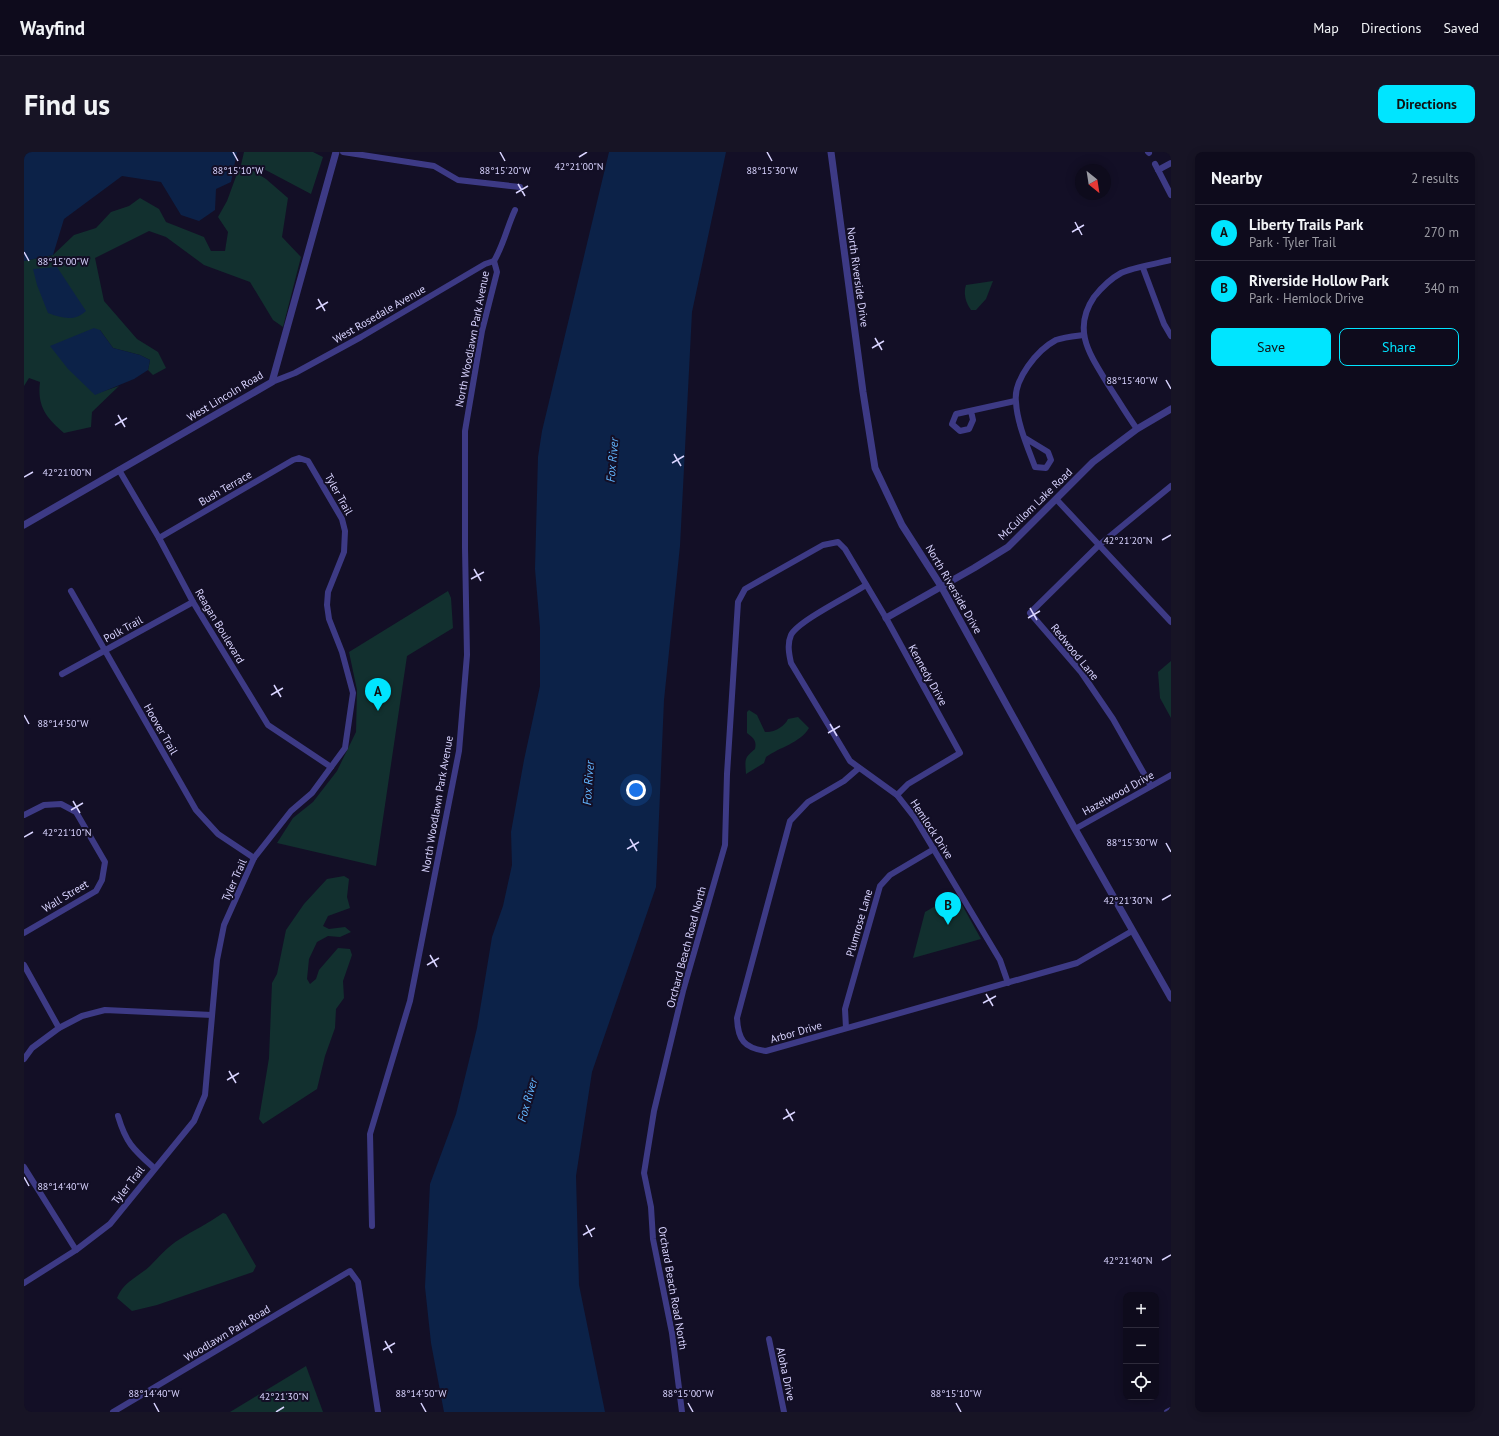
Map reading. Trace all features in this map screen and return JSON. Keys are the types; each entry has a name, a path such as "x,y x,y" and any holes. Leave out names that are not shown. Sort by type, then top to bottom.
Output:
{"street":[{"name":"West Lincoln Road","path":"24,525 272,382 336,152"},
{"path":"343,152 434,166 458,180 520,187"},
{"name":"North Riverside Drive","path":"830,152 875,468 902,524 941,586 1075,829 1171,998"},
{"path":"1158,170 1171,162"},
{"path":"1155,164 1171,195"},
{"path":"494,261 502,248 508,226 515,210"},
{"path":"1137,429 1089,354 1083,334 1084,322 1089,306 1099,290 1110,280 1123,273 1171,260"},
{"name":"West Rosedale Avenue","path":"272,382 295,373 341,348 485,264 494,261"},
{"name":"North Woodlawn Park Avenue","path":"372,1226 370,1134 410,1001 459,751 467,655 465,431 482,331 497,272 494,261"},
{"path":"1143,268 1164,324 1171,336"},
{"path":"1025,438 1048,452 1052,460 1046,468 1035,467 1025,438 1015,401 1020,378 1028,365 1040,352 1058,340 1083,334"},
{"path":"971,411 1015,401"},
{"name":"McCullom Lake Road","path":"886,618 1008,547 1093,462 1137,429 1171,409"},
{"name":"Bush Terrace","path":"159,538 293,460 303,459"},
{"name":"Tyler Trail","path":"24,1283 76,1250 110,1224 154,1168 194,1121 205,1095 217,960 224,925 254,858 291,811 312,793 345,748 352,693 342,652 329,619 327,605 328,592 344,552 345,531 342,519 310,464 303,459"},
{"name":"Reagan Boulevard","path":"120,470 159,538 193,602 268,725 331,767"},
{"name":"Redwood Lane","path":"1152,786 1113,719 1081,672 1030,613 1098,546 1171,486"},
{"path":"1056,500 1171,622"},
{"name":"Kennedy Drive","path":"838,542 845,549 886,618 960,753 908,784 897,795"},
{"name":"Orchard Beach Road North","path":"682,1412 672,1333 653,1239 651,1207 644,1174 654,1111 683,991 725,845 727,774 738,602 745,589 823,545 838,542"},
{"name":"Hemlock Drive","path":"866,585 800,625 791,635 788,648 791,663 850,761 897,795 915,818 1000,960 1008,983"},
{"name":"Hoover Trail","path":"71,591 196,810 218,834 254,858"},
{"name":"Polk Trail","path":"62,674 193,602"},
{"name":"Arbor Drive","path":"859,768 844,781 808,802 790,820 737,1018 738,1032 744,1042 754,1049 766,1051 1077,963 1132,931"},
{"name":"Hazelwood Drive","path":"1075,829 1171,774"},
{"name":"Wall Street","path":"24,815 44,806 61,804 76,812 105,862 102,880 96,891 24,933"},
{"name":"Plumrose Lane","path":"846,1028 845,1009 880,886 890,875 934,849"},
{"path":"24,965 60,1028"},
{"path":"24,1059 32,1048 60,1028 82,1016 105,1010 212,1015"},
{"path":"118,1116 123,1134 132,1148 154,1168"},
{"path":"24,1167 76,1250"},
{"name":"Woodlawn Park Road","path":"113,1412 350,1271 358,1282 378,1412"},
{"name":"Aloha Drive","path":"769,1339 784,1412"},
{"path":"1167,1412 1171,1410"}],"green space":[{"path":"244,152 313,152 323,157 311,194 260,167 241,165"},
{"path":"247,167 266,179 288,198 282,237 301,257 283,327 273,320 250,282 204,265 166,237 149,231 95,258 104,301 137,339 158,352 166,368 153,375 148,370 150,360 140,355 113,348 100,330 95,394 119,386 92,412 91,427 64,433 52,422 44,411 40,398 40,382 29,378 24,386 24,261 53,255 74,235 96,228 111,212 129,206 140,198 159,209 166,222 204,237 211,251 225,251 228,232 218,217 227,201 238,171"},
{"path":"993,281 986,299 976,310 971,310 966,298 966,285"},
{"path":"448,591 451,598 453,628 407,656 376,866 277,843 293,818 313,802 337,771 356,732 357,690 349,652"},
{"path":"1171,661 1171,718 1160,698 1158,672"},
{"path":"749,710 757,715 765,732 779,728 788,719 798,717 809,728 795,741 771,753 766,757 764,763 746,774 746,759 755,749 754,740 747,733 747,712"},
{"path":"344,876 349,879 347,897 350,908 328,916 323,926 329,929 345,927 351,932 340,937 328,936 317,942 309,959 307,979 310,984 316,979 319,970 338,948 350,949 352,955 343,981 344,998 336,1009 335,1028 325,1056 317,1089 263,1124 259,1119 269,1058 272,983 277,974 286,930 304,904 327,879"},
{"path":"956,894 981,939 913,958 925,912"},
{"path":"223,1213 226,1214 256,1266 253,1272 157,1305 132,1311 117,1298 127,1284 150,1266 172,1245"},
{"path":"306,1366 323,1412 230,1412"}],"water":[{"path":"24,152 237,152 231,182 216,189 215,210 199,221 181,215 161,182 122,176 64,219 53,255 24,261"},
{"name":"Fox River","path":"609,152 726,152 692,312 680,546 664,700 656,887 592,1072 576,1176 579,1285 605,1412 444,1412 431,1343 425,1287 430,1184 456,1114 477,1028 492,937 503,906 512,865 511,832 524,760 540,686 540,628 535,569 538,457 542,431"},
{"path":"57,267 86,311 77,317 68,318 48,313 37,285 33,269"},
{"path":"94,328 100,330 113,348 140,355 150,360 148,370 134,379 95,395 68,369 50,346"}],"place":[{"name":"Liberty Trails Park","path":"378,711"},
{"name":"Riverside Hollow Park","path":"948,925"}]}
